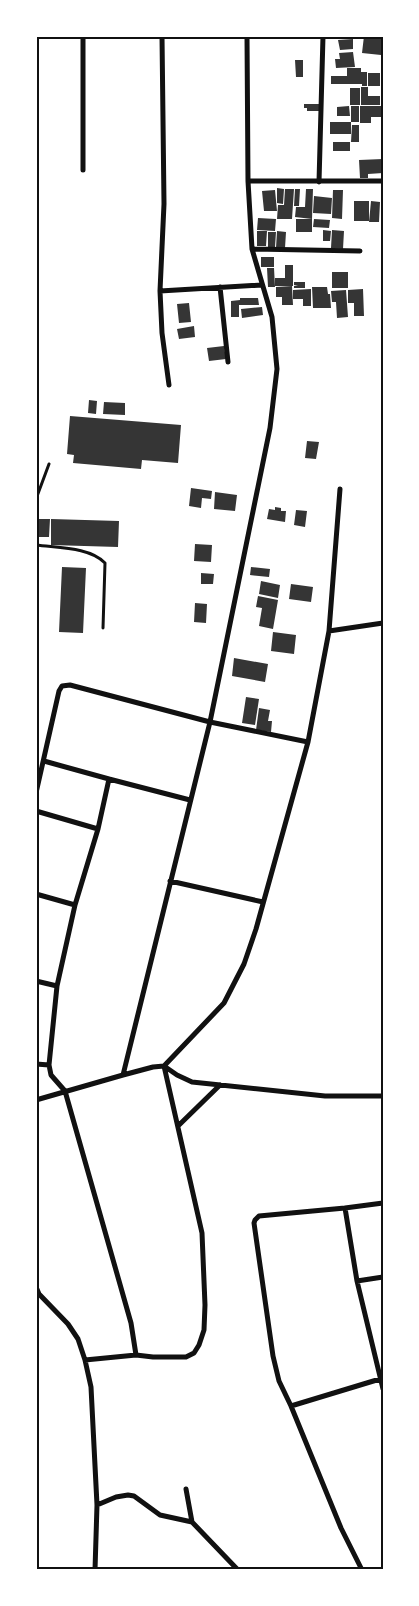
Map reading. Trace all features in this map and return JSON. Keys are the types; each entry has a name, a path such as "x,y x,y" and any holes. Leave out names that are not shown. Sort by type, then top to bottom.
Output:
{"street":[{"path":"83,36 83,170"},
{"path":"162,36 164,204 160,291 162,333 169,385"},
{"path":"122,1074 210,722 270,428 277,369 272,317 252,249 248,181 247,36"},
{"path":"319,182 323,36"},
{"path":"248,181 383,181"},
{"path":"252,249 360,251"},
{"path":"160,291 262,285"},
{"path":"220,287 228,362"},
{"path":"164,1066 224,1003 244,964 264,902 308,742 329,631 340,489"},
{"path":"329,631 383,623"},
{"path":"36,793 58,691 62,686 70,685 210,722 308,742"},
{"path":"44,761 190,800"},
{"path":"109,779 98,829 76,905 57,986 49,1065 51,1075 65,1091 131,1324 136,1355"},
{"path":"36,811 98,829"},
{"path":"170,881 264,902"},
{"path":"36,894 76,905"},
{"path":"36,981 57,986"},
{"path":"36,1069 38,1064 49,1065"},
{"path":"85,1360 136,1355 186,1358 194,1353 204,1330 206,1305 202,1233 164,1066"},
{"path":"36,1100 122,1074 164,1066 192,1082 325,1096 383,1096"},
{"path":"178,1126 220,1085"},
{"path":"362,1570 341,1528 275,1368 255,1220 259,1216 383,1203"},
{"path":"345,1208 357,1281 383,1389"},
{"path":"357,1281 383,1277"},
{"path":"36,1287 40,1294 68,1324 78,1339 91,1387 97,1505 96,1570"},
{"path":"292,1406 380,1379"},
{"path":"186,1489 192,1522 238,1570"},
{"path":"97,1505 116,1497 134,1496 160,1515 192,1522"}],"lane":[{"path":"36,499 49,464"},
{"path":"36,545 90,553 99,557 105,563 103,628"}],"building":[{"path":"364,36 383,36 381,55 362,53"},
{"path":"353,39 353,49 340,50 338,40"},
{"path":"353,52 355,67 336,68 335,59 340,59 339,53"},
{"path":"295,60 303,60 303,77 296,77"},
{"path":"347,68 361,68 361,72 367,72 367,86 362,86 362,84 331,84 331,76 347,76"},
{"path":"368,73 380,73 380,86 368,86"},
{"path":"361,87 368,87 368,96 380,96 380,105 361,105"},
{"path":"350,88 360,88 360,105 350,105"},
{"path":"304,104 319,104 319,111 307,111 307,108 304,108"},
{"path":"349,106 350,116 337,116 337,107"},
{"path":"351,106 359,106 359,122 351,122"},
{"path":"360,106 382,106 382,117 371,117 371,123 360,123"},
{"path":"330,122 351,122 351,134 330,134"},
{"path":"352,125 359,125 359,142 351,142"},
{"path":"333,142 350,142 350,151 333,151"},
{"path":"383,159 383,173 368,174 368,178 360,178 359,160"},
{"path":"277,188 284,189 283,204 277,203"},
{"path":"285,189 294,189 292,219 277,219 278,205 284,205"},
{"path":"295,189 300,189 299,206 294,206"},
{"path":"306,189 313,189 312,219 295,217 296,207 305,207"},
{"path":"275,190 277,211 264,211 262,191"},
{"path":"333,190 343,190 342,219 332,218"},
{"path":"314,196 332,198 331,214 313,213"},
{"path":"354,201 369,201 369,221 354,221"},
{"path":"371,201 380,202 379,222 369,222"},
{"path":"258,218 276,219 275,231 257,230"},
{"path":"296,219 312,219 312,232 296,232"},
{"path":"314,219 330,220 329,228 313,227"},
{"path":"323,230 331,231 330,241 323,241"},
{"path":"332,230 344,231 343,249 331,248"},
{"path":"257,231 267,231 266,246 257,246"},
{"path":"277,231 286,232 285,248 276,248"},
{"path":"268,232 276,232 275,247 268,247"},
{"path":"261,257 274,257 274,267 261,267"},
{"path":"285,265 293,265 293,286 275,286 275,278 285,278"},
{"path":"267,268 274,268 275,287 268,287"},
{"path":"332,272 348,272 348,288 332,288"},
{"path":"294,282 305,282 305,288 294,288 294,286 298,285 294,285"},
{"path":"292,286 293,305 282,305 282,297 276,297 276,287"},
{"path":"312,287 327,287 328,294 330,294 331,308 313,308"},
{"path":"311,289 311,306 303,306 303,299 293,299 293,290"},
{"path":"363,289 364,316 354,316 354,303 348,303 348,290"},
{"path":"346,290 348,317 337,318 336,302 332,302 331,291"},
{"path":"240,298 258,298 259,305 239,305 239,317 231,317 231,301 240,300"},
{"path":"189,303 191,322 179,323 177,304"},
{"path":"262,307 263,315 242,318 241,309"},
{"path":"194,326 195,337 179,339 177,329"},
{"path":"224,346 226,359 209,361 207,348"},
{"path":"89,400 97,401 96,414 88,413"},
{"path":"104,402 125,403 125,415 103,414"},
{"path":"70,416 181,425 178,463 142,460 141,469 73,463 74,455 67,454"},
{"path":"307,441 319,442 316,459 305,458"},
{"path":"191,488 212,491 211,499 202,498 201,508 189,506"},
{"path":"215,492 237,495 235,511 214,509"},
{"path":"275,507 281,508 281,511 286,511 285,522 267,519 269,509 275,510"},
{"path":"296,510 307,511 305,527 294,525"},
{"path":"36,519 50,519 49,537 36,537"},
{"path":"51,519 119,521 118,547 51,545"},
{"path":"195,544 212,545 211,562 194,561"},
{"path":"62,567 86,568 83,633 59,632"},
{"path":"251,567 270,569 269,577 250,575"},
{"path":"201,573 214,574 213,584 201,584"},
{"path":"261,581 280,585 278,598 259,594"},
{"path":"291,584 313,587 311,602 289,599"},
{"path":"258,596 278,600 273,629 259,626 262,608 256,607"},
{"path":"195,603 207,604 206,623 194,622"},
{"path":"273,632 296,635 294,654 271,651"},
{"path":"234,658 268,664 265,682 232,676"},
{"path":"246,697 259,699 255,725 242,723"},
{"path":"259,708 270,710 268,721 272,721 271,732 256,730"}]}
